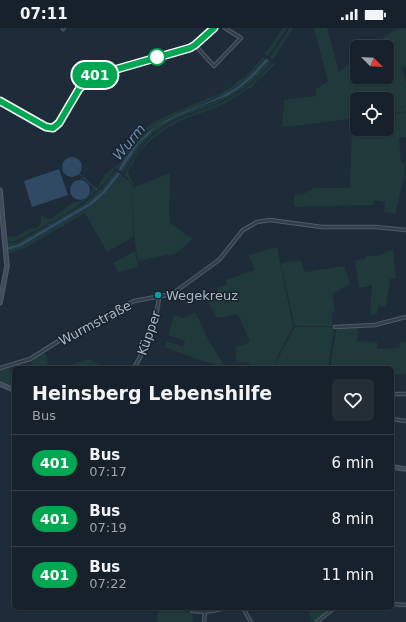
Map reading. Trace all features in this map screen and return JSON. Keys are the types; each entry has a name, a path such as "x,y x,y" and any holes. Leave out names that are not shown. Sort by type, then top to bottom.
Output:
{"street":[{"path":"0,101 46,127 53,128 59,123 79,89 93,76 185,49 195,45 214,28"},
{"path":"195,45 214,66 241,38 225,28"},
{"path":"0,190 7,272 0,303"},
{"name":"Wurmstraße","path":"0,368 30,359 57,342 134,301 172,294 214,264 223,255 234,238 243,230 257,222 270,220 322,227 368,227 406,230"},
{"name":"Küpper","path":"135,366 152,329 156,317 159,296"},
{"path":"335,327 375,325 406,317"},
{"path":"0,384 12,389"},
{"path":"394,394 406,394"},
{"path":"394,419 406,421"},
{"path":"394,467 406,469"},
{"path":"394,604 406,605"},
{"path":"192,611 205,612 216,610"},
{"path":"244,610 251,622"},
{"path":"318,622 332,610"},
{"path":"204,622 205,612"}],"green space":[{"path":"283,28 287,28 268,56 265,54"},
{"path":"290,28 293,28 273,60 270,57"},
{"path":"314,28 327,28 339,72 350,63 350,84 394,84 394,40 380,40 392,32 401,28 406,28 406,66 401,67 406,83 406,111 394,114 394,92 350,92 350,119 286,127 282,126 284,100 316,96 315,90 328,81"},
{"path":"263,57 266,59 248,78 233,90 175,116 152,129 129,153 122,162 119,170 94,155 113,166 118,165 133,142 146,128 157,120 227,90 246,76"},
{"path":"269,60 272,62 247,86 222,101 170,122 155,132 137,151 123,173 121,171 141,142 157,127 164,122 219,100 233,92 246,83"},
{"path":"273,63 275,65 254,84 252,88 248,88 219,106 170,126 154,138 142,149 134,160 133,165 130,166 128,172 134,186 132,186 128,178 124,175 137,153 154,135 176,121 222,102 242,91"},
{"path":"406,112 406,137 399,138 401,163 404,163 405,173 395,214 384,212 385,202 374,200 373,205 294,207 294,195 303,194 314,188 350,188 352,136 394,136 394,115"},
{"path":"112,168 114,170 105,182 83,202 70,211 18,240 12,242 7,241 7,237 15,237 29,229 37,228 41,223 42,215 47,219 51,219 72,203 81,201 88,196 94,188 98,187 104,178 103,175 109,172"},
{"path":"115,171 118,172 102,192 89,203 19,244 8,247 7,243 18,242 82,205 103,187"},
{"path":"170,173 170,223 193,239 177,253 138,261 134,236 132,188"},
{"path":"120,174 129,181 132,187 133,237 107,252 85,213 25,248 8,254 8,250 21,246 93,204 106,192"},
{"path":"277,247 293,326 273,366 248,366 249,362 237,362 235,348 250,342 238,314 217,318 208,302 219,298 217,288 227,284 226,280 255,270 249,255"},
{"path":"393,249 396,278 390,279 386,307 378,306 377,314 370,315 372,284 359,288 355,261 366,258 366,256 378,256"},
{"path":"135,251 138,267 118,272 113,263"},
{"path":"300,260 305,272 344,266 353,290 350,284 332,294 335,312 331,313 333,326 298,326 294,324 281,263"},
{"path":"195,312 210,343 225,366 217,366 164,347 167,341 183,347 185,341 168,335 174,315 183,318"},
{"path":"295,327 331,327 334,329 328,366 274,366"},
{"path":"339,327 358,328 357,341 377,342 377,349 399,348 400,341 406,342 406,374 394,374 394,366 330,366 336,332"},
{"path":"45,352 48,366 33,366 31,361"},
{"path":"88,359 102,366 64,366"},
{"path":"10,367 12,387 0,381 0,370"},
{"path":"158,610 192,612 193,622 157,622"},
{"path":"307,610 327,610 317,621 312,622"}],"water":[{"path":"266,59 269,60 255,75 227,96 177,116 156,127 138,145 121,171 119,170 122,162 129,153 152,129 175,116 233,90 248,78"},
{"path":"72,157 79,160 82,167 79,174 72,177 65,174 62,167 65,160"},
{"path":"59,169 68,195 32,207 24,181"},
{"path":"118,172 120,174 106,192 93,204 21,246 8,250 8,247 19,244 89,203 102,192"},
{"path":"80,180 87,183 90,190 87,197 80,200 73,197 70,190 73,183"}],"waterway":[{"path":"84,178 97,190"}],"bus line":[{"name":"401","path":"0,101 49,129 56,127 79,89 93,76 101,72 190,48 214,28"}],"place":[{"name":"Wegekreuz","path":"158,295"}],"water label":[{"name":"Wurm","path":"129,142"}]}
